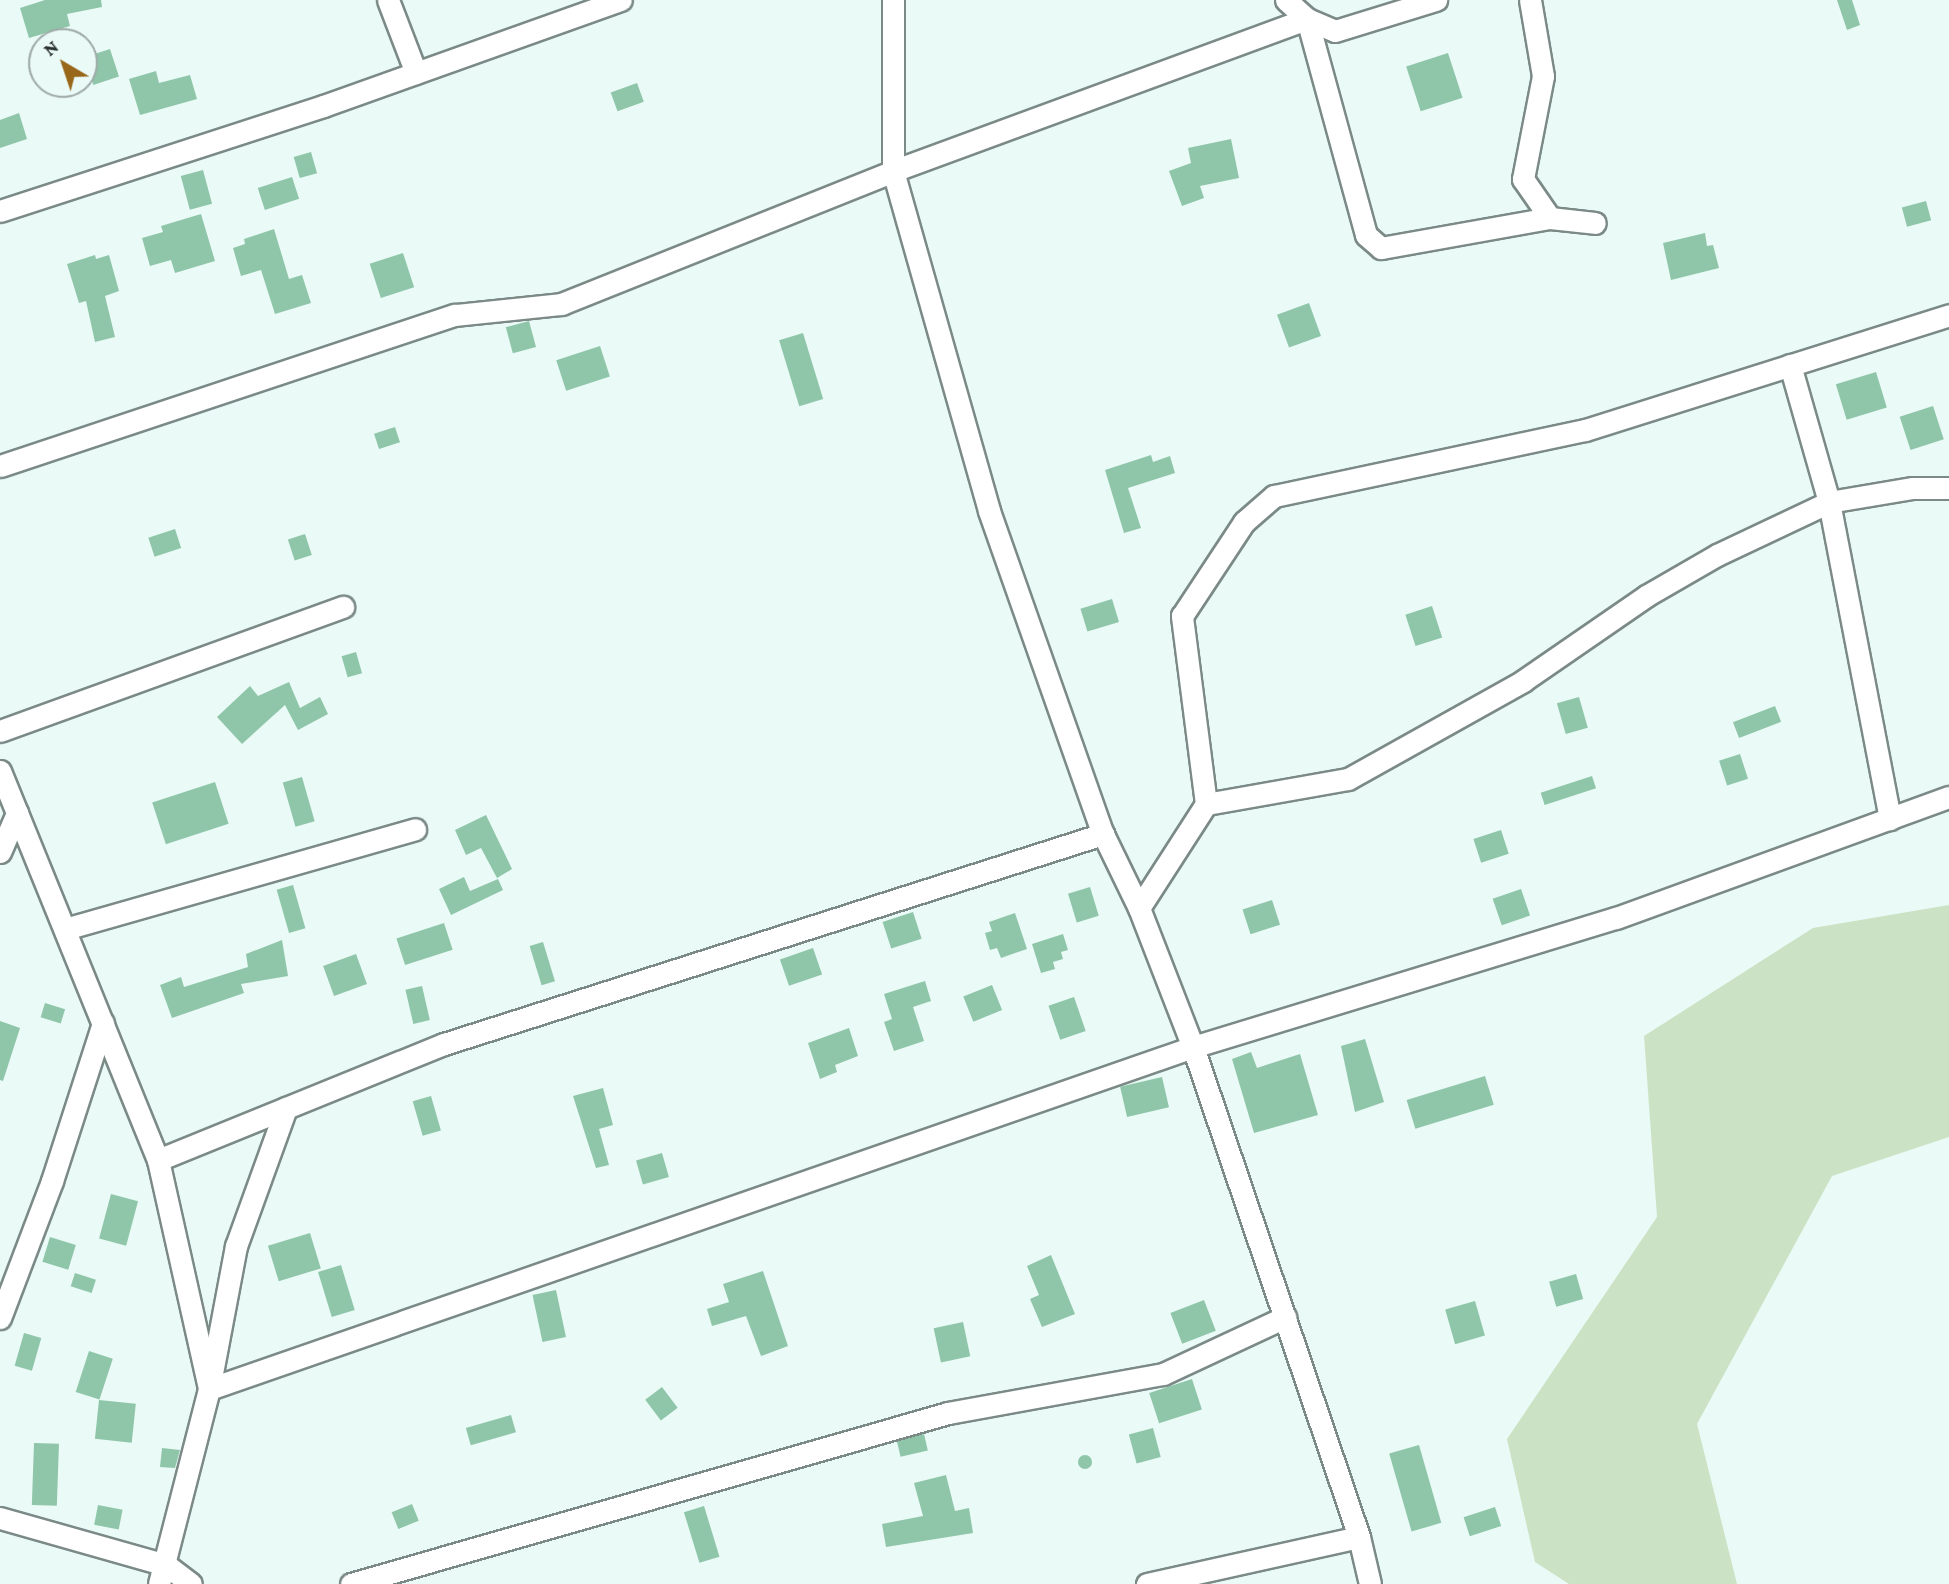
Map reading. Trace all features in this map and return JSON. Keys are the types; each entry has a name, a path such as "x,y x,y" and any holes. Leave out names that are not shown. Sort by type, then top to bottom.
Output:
{"street":[{"path":"388,0 416,73"},
{"path":"0,211 416,73 621,0"},
{"path":"893,0 893,171 989,511 1103,834 1139,908 1193,1047 1359,1537 1370,1584"},
{"path":"1286,0 1307,19 1335,31 1436,0"},
{"path":"1530,0 1543,76 1522,179 1550,218"},
{"path":"0,466 455,315 561,304 893,171 1307,19"},
{"path":"1307,19 1366,235 1381,248 1550,218 1595,223"},
{"path":"1139,908 1206,804 1182,616 1244,522 1274,496 1585,430 1949,315"},
{"path":"1790,365 1829,502 1890,819"},
{"path":"1206,804 1348,779 1523,681 1658,589 1829,502 1913,488 1949,488"},
{"path":"0,731 343,607"},
{"path":"0,771 158,1160 209,1390"},
{"path":"209,1390 1193,1047 1616,918 1949,797"},
{"path":"0,852 17,813"},
{"path":"65,929 415,829"},
{"path":"158,1160 444,1044 1103,834"},
{"path":"0,1318 52,1181 103,1023"},
{"path":"162,1574 209,1390 236,1246 286,1108"},
{"path":"351,1584 948,1413 1163,1374 1285,1317"},
{"path":"0,1518 191,1584"},
{"path":"1147,1584 1359,1537"}],"green space":[{"path":"1949,905 1949,1137 1832,1176 1697,1424 1737,1584 1569,1584 1535,1562 1507,1439 1657,1217 1644,1036 1813,928"}],"building":[{"path":"45,0 101,0 102,7 67,14 70,26 28,28 28,35 20,8"},
{"path":"1837,0 1852,0 1860,25 1847,30"},
{"path":"110,49 119,77 98,83 98,53"},
{"path":"1448,53 1463,98 1421,111 1406,67"},
{"path":"156,71 159,83 190,75 197,99 140,115 129,79"},
{"path":"637,83 644,102 618,111 611,93"},
{"path":"19,113 27,139 0,148 0,120"},
{"path":"1231,139 1239,178 1200,186 1204,198 1182,206 1169,171 1191,163 1188,148"},
{"path":"311,152 317,173 300,178 294,157"},
{"path":"203,170 212,204 190,210 181,176"},
{"path":"292,177 299,199 265,210 258,188"},
{"path":"1926,201 1931,220 1907,227 1902,207"},
{"path":"201,214 215,261 175,273 171,260 150,266 142,238 163,232 161,226"},
{"path":"274,229 289,279 302,275 311,303 275,314 261,270 241,276 233,248 245,244 244,239"},
{"path":"1705,233 1707,246 1713,245 1719,268 1671,280 1663,243"},
{"path":"403,253 414,287 381,298 370,264"},
{"path":"95,255 96,259 109,255 119,291 105,296 115,337 95,342 86,301 79,303 67,264"},
{"path":"1309,303 1321,336 1289,348 1277,315"},
{"path":"529,321 536,347 513,353 506,327"},
{"path":"803,333 823,399 799,406 779,340"},
{"path":"600,346 610,376 566,391 556,360"},
{"path":"1876,372 1887,407 1847,420 1836,384"},
{"path":"1933,406 1944,439 1911,450 1900,417"},
{"path":"395,427 400,442 379,449 374,434"},
{"path":"1151,455 1153,462 1170,456 1175,473 1128,488 1141,528 1124,533 1105,470"},
{"path":"175,529 181,548 155,557 148,538"},
{"path":"305,534 312,555 295,560 288,540"},
{"path":"1112,599 1119,622 1087,632 1080,609"},
{"path":"1432,606 1442,637 1416,646 1405,615"},
{"path":"356,652 362,673 348,677 342,656"},
{"path":"289,682 300,708 320,697 328,714 298,730 285,705 242,744 217,717 250,686 258,696"},
{"path":"1579,697 1588,728 1566,734 1557,703"},
{"path":"1775,706 1781,722 1739,738 1733,722"},
{"path":"1740,754 1748,779 1727,786 1719,761"},
{"path":"1592,776 1596,788 1545,805 1541,793"},
{"path":"302,777 315,821 295,827 283,783"},
{"path":"215,782 229,824 166,844 152,802"},
{"path":"486,815 512,869 497,878 481,848 466,855 455,830"},
{"path":"1501,830 1509,854 1481,863 1473,839"},
{"path":"464,877 470,891 498,879 503,890 451,915 439,889"},
{"path":"293,885 305,928 289,933 277,890"},
{"path":"1090,887 1099,916 1077,922 1068,894"},
{"path":"1521,889 1530,915 1502,925 1493,899"},
{"path":"1272,900 1280,925 1251,934 1243,910"},
{"path":"913,912 922,939 891,949 883,922"},
{"path":"1015,913 1027,949 1001,958 997,948 990,950 985,933 992,931 989,922"},
{"path":"444,923 453,950 405,965 396,938"},
{"path":"1063,934 1068,950 1061,952 1063,959 1053,962 1055,969 1041,973 1032,944"},
{"path":"282,940 288,976 241,984 244,993 172,1018 160,985 181,977 184,987 248,967 246,954"},
{"path":"543,942 555,981 542,985 530,946"},
{"path":"813,948 822,974 789,986 780,959"},
{"path":"356,954 367,984 334,996 323,966"},
{"path":"925,981 931,1001 913,1007 924,1041 894,1051 884,1022 892,1019 884,994"},
{"path":"992,985 1002,1010 973,1022 963,997"},
{"path":"422,986 430,1020 413,1024 405,990"},
{"path":"1074,997 1086,1031 1060,1040 1048,1006"},
{"path":"45,1003 65,1009 61,1023 41,1017"},
{"path":"0,1021 20,1028 3,1081 0,1080"},
{"path":"849,1028 858,1056 835,1065 837,1072 820,1079 808,1043"},
{"path":"1365,1039 1384,1102 1355,1112 1341,1046"},
{"path":"1251,1052 1257,1068 1300,1054 1318,1115 1254,1133 1232,1059"},
{"path":"1485,1076 1494,1105 1415,1129 1407,1100"},
{"path":"1162,1077 1169,1107 1127,1117 1120,1087"},
{"path":"603,1088 613,1125 599,1129 609,1165 596,1168 573,1096"},
{"path":"431,1096 441,1131 423,1136 413,1101"},
{"path":"662,1153 669,1177 643,1184 636,1160"},
{"path":"111,1194 138,1201 126,1246 99,1238"},
{"path":"310,1233 321,1268 279,1281 268,1246"},
{"path":"50,1237 76,1245 68,1270 42,1262"},
{"path":"1051,1255 1075,1314 1042,1327 1030,1299 1039,1295 1027,1266"},
{"path":"341,1265 355,1310 332,1317 318,1272"},
{"path":"763,1271 788,1346 761,1356 746,1316 712,1326 707,1309 729,1302 723,1284"},
{"path":"75,1273 96,1280 92,1293 71,1286"},
{"path":"1576,1274 1583,1299 1556,1307 1549,1282"},
{"path":"556,1290 566,1337 543,1342 533,1295"},
{"path":"1204,1300 1216,1331 1182,1344 1170,1313"},
{"path":"1475,1301 1485,1336 1455,1344 1445,1310"},
{"path":"963,1322 970,1356 941,1362 934,1328"},
{"path":"24,1333 41,1338 32,1371 15,1366"},
{"path":"89,1351 113,1359 99,1400 76,1392"},
{"path":"1192,1379 1202,1409 1159,1423 1149,1393"},
{"path":"662,1387 678,1408 661,1420 645,1400"},
{"path":"99,1400 136,1404 132,1443 95,1439"},
{"path":"511,1415 516,1432 471,1445 466,1428"},
{"path":"1153,1428 1161,1457 1137,1463 1129,1434"},
{"path":"924,1434 928,1451 901,1457 897,1440"},
{"path":"34,1443 59,1444 57,1506 32,1505"},
{"path":"1419,1445 1441,1523 1412,1531 1389,1454"},
{"path":"162,1448 180,1450 175,1468 160,1467"},
{"path":"1082,1455 1088,1455 1092,1462 1088,1469 1082,1469 1078,1465 1078,1459"},
{"path":"946,1475 955,1511 969,1508 973,1533 886,1547 882,1524 923,1516 914,1483"},
{"path":"412,1504 419,1521 398,1529 392,1512"},
{"path":"98,1505 123,1510 119,1529 94,1525"},
{"path":"704,1506 719,1557 699,1563 684,1512"},
{"path":"1495,1507 1501,1526 1470,1536 1464,1517"}]}
